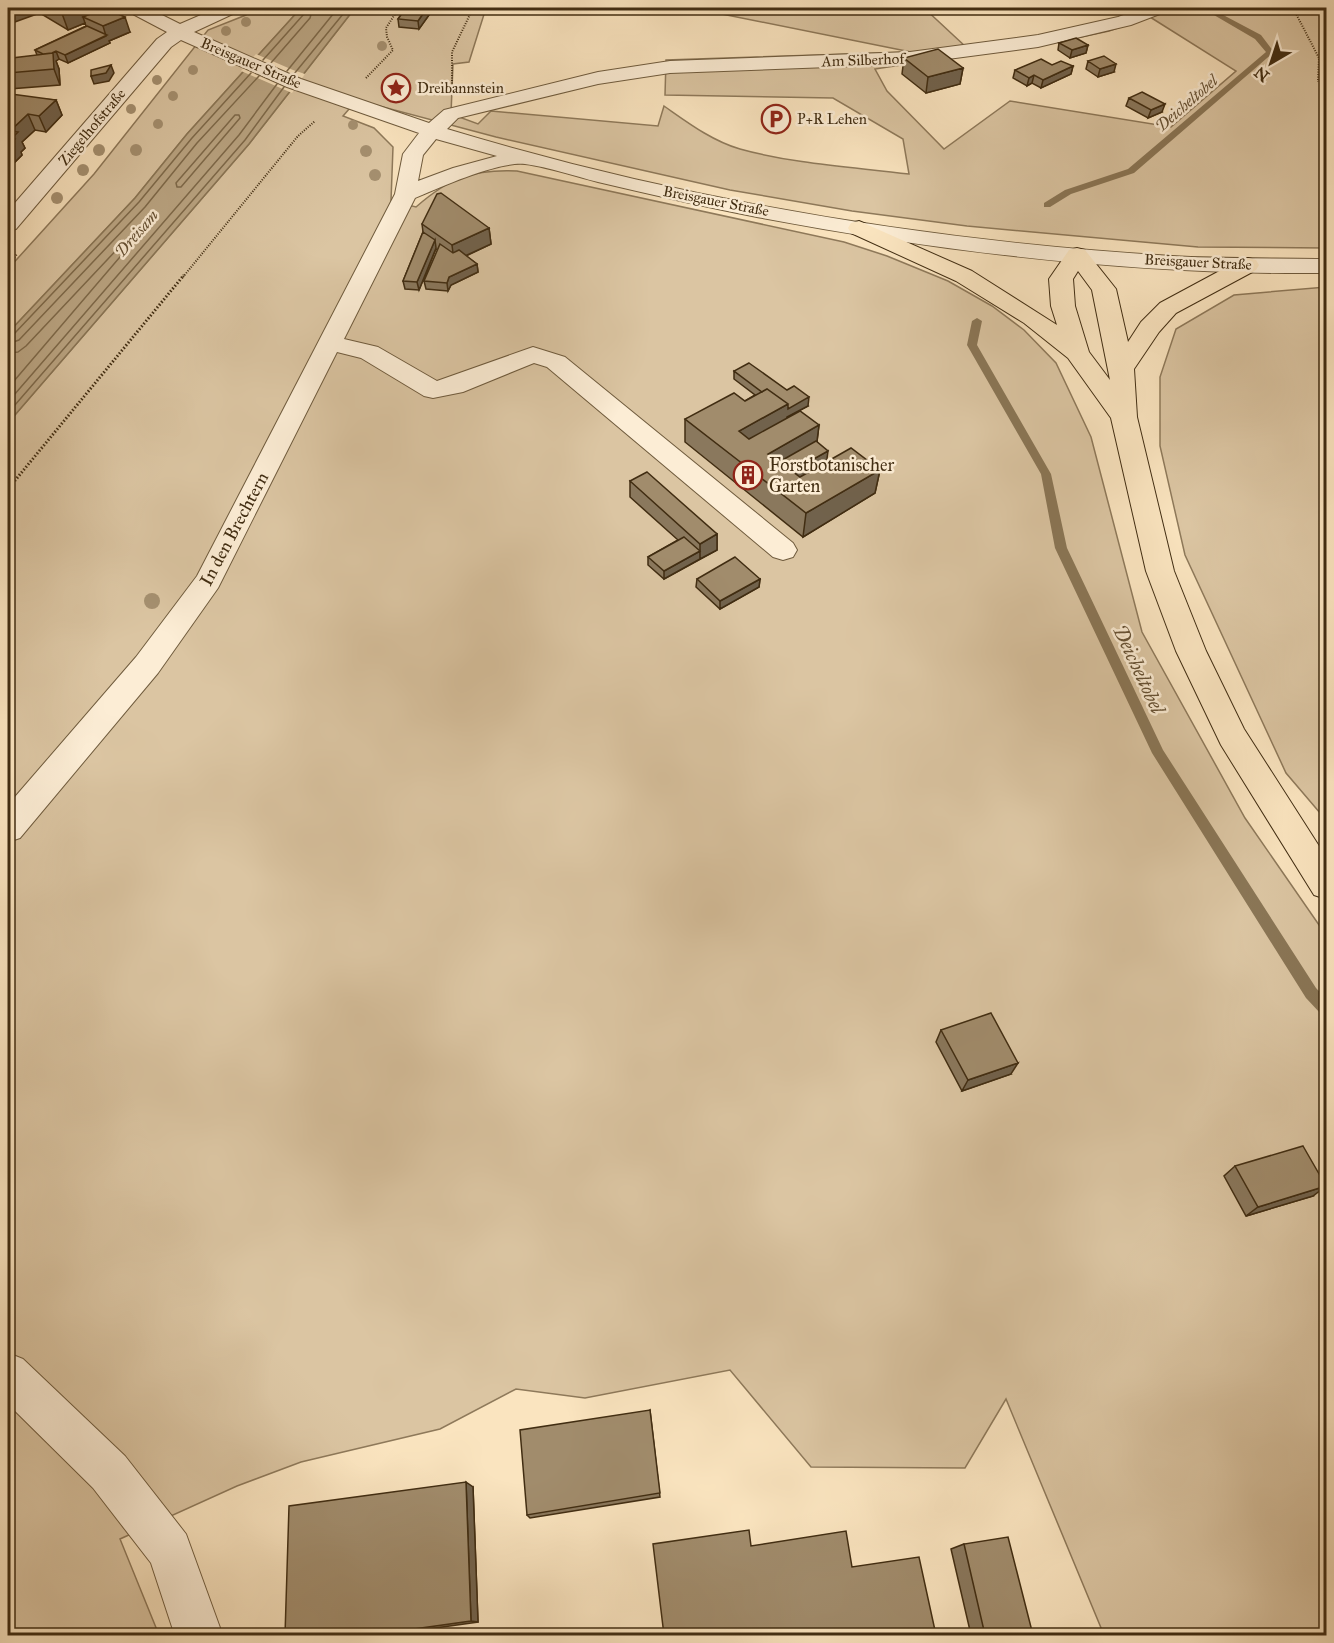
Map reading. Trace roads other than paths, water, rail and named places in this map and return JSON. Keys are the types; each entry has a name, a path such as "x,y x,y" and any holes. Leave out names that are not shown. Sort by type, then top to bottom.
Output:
{"highway":[{"path":"859,228 964,276 998,295 1077,352 1124,417"},
{"path":"1077,352 1063,306 1061,279 1077,255 1104,290 1122,369 1124,417 1160,571 1191,651 1232,736 1326,885"},
{"path":"1122,369 1150,327 1168,308 1248,265"},
{"path":"1291,830 1326,862"}],"street":[{"name":"Breisgauer Straße","path":"135,8 179,32 270,73 431,132 525,158 727,205 962,244 1189,264 1326,266"},
{"name":"Ziegelhofstraße","path":"8,224 83,139 147,60 179,32 231,8"},
{"name":"Am Silberhof","path":"451,114 598,78 670,67 910,58 1071,35 1124,21 1159,8"},
{"name":"In den Brechtern","path":"8,828 147,665 208,581 406,194 413,153 451,114"},
{"path":"431,132 448,156 440,179"},
{"path":"406,194 440,179 497,162 525,158"},
{"path":"8,194 32,197"},
{"path":"330,343 369,352 433,390 454,386 533,355 556,362 783,550"},
{"path":"8,1374 110,1472 170,1550 199,1635"}],"water":[{"name":"Dreisam","path":"301,8 355,8 249,144 8,423 8,333 135,198 187,134"}],"waterway":[{"name":"Deicheltobel","path":"1047,205 1068,192 1131,171 1270,52 1258,37 1205,8"},
{"name":"Deicheltobel","path":"977,321 972,345 1046,474 1061,548 1158,753 1311,993 1326,1009"}],"place":[{"name":"Dreibannstein","path":"396,88"},
{"name":"P+R Lehen","path":"776,119"},
{"name":"Forstbotanischer Garten","path":"748,475"}]}
